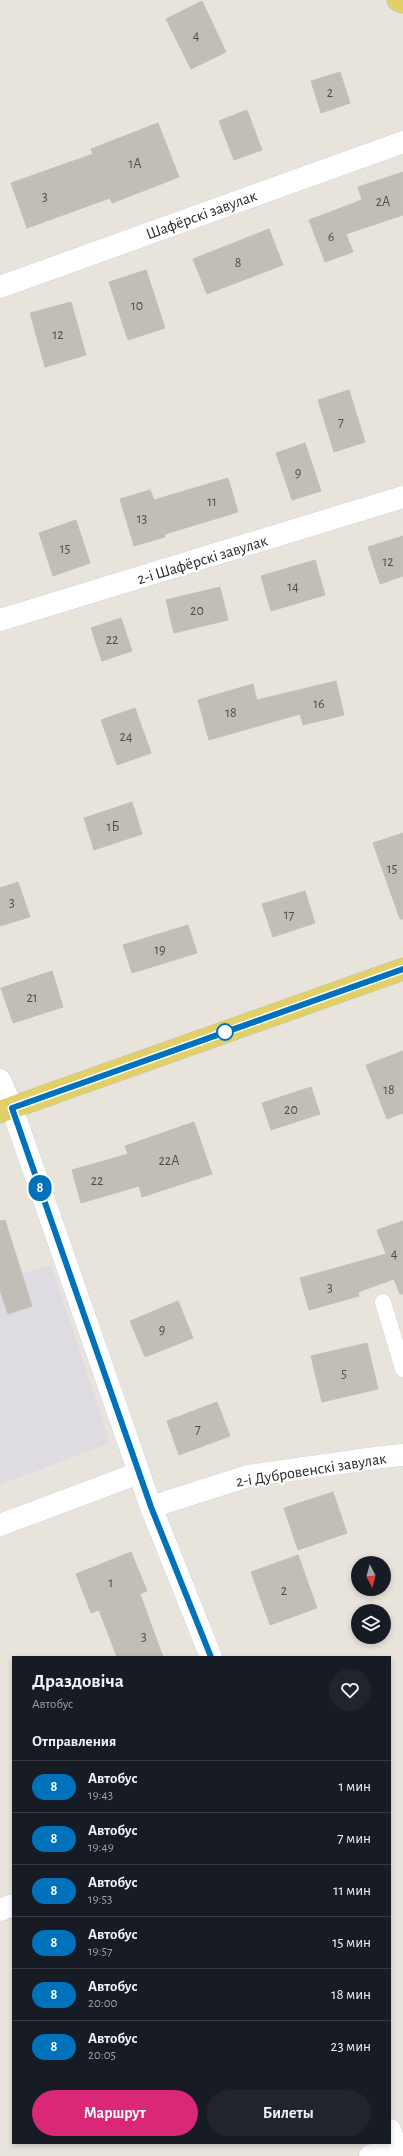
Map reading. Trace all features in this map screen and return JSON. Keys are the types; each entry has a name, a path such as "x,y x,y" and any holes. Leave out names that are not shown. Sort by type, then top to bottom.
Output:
{"main road":[{"path":"398,0 403,2"},
{"path":"6,1110 403,969"}],"street":[{"name":"Шафёрскі завулак","path":"0,288 403,142"},
{"name":"2-і Шафёрскі завулак","path":"0,620 403,497"},
{"path":"0,1080 6,1110 151,1507 211,1656"},
{"name":"2-і Дубровенскі завулак","path":"151,1507 248,1476 403,1455"},
{"path":"0,1525 139,1473"},
{"path":"0,1910 12,1905"},
{"path":"370,2156 395,2144"}],"lane":[{"path":"383,1302 403,1369"}],"shaded area":[{"path":"51,1264 110,1443 0,1485 0,1282"}],"building":[{"path":"202,1 226,52 191,69 166,19"},
{"path":"340,72 350,103 321,113 311,81"},
{"path":"247,110 262,150 234,160 219,121"},
{"path":"158,123 179,177 112,203 110,198 27,228 11,183 93,154 91,149"},
{"path":"403,172 403,215 346,234 353,252 325,262 309,220 362,200 358,187"},
{"path":"269,229 283,265 207,294 193,259"},
{"path":"146,270 165,328 128,340 109,282"},
{"path":"71,302 86,355 45,367 30,313"},
{"path":"349,390 365,442 334,452 318,400"},
{"path":"305,443 321,491 292,500 276,453"},
{"path":"228,478 238,512 165,534 165,537 134,546 120,499 150,490 154,500"},
{"path":"76,520 90,563 53,576 39,533"},
{"path":"403,536 403,576 380,584 368,547"},
{"path":"315,560 325,595 271,611 261,576"},
{"path":"220,587 228,620 174,633 166,600"},
{"path":"121,618 132,651 102,661 91,628"},
{"path":"336,681 344,715 303,725 300,714 209,740 198,700 253,684 257,700"},
{"path":"135,708 151,753 117,765 101,720"},
{"path":"132,802 142,834 94,850 84,818"},
{"path":"403,833 403,919 400,919 373,843"},
{"path":"18,882 30,917 0,926 0,888"},
{"path":"305,891 315,923 273,937 262,904"},
{"path":"188,925 197,953 132,973 123,945"},
{"path":"52,971 63,1007 13,1023 1,988"},
{"path":"403,1051 403,1113 387,1119 366,1065"},
{"path":"311,1087 320,1114 271,1130 262,1103"},
{"path":"194,1122 212,1174 142,1197 139,1186 81,1203 72,1170 128,1154 125,1146"},
{"path":"5,1220 32,1306 8,1314 0,1290 0,1221"},
{"path":"403,1221 403,1294 400,1294 394,1279 358,1292 359,1296 309,1310 300,1278 386,1254 377,1230"},
{"path":"178,1301 193,1338 145,1357 130,1321"},
{"path":"367,1343 378,1389 322,1402 311,1356"},
{"path":"217,1402 230,1436 179,1455 167,1421"},
{"path":"333,1492 347,1533 298,1550 284,1508"},
{"path":"131,1552 147,1591 140,1594 163,1656 117,1656 99,1610 91,1613 76,1574"},
{"path":"298,1555 317,1608 270,1625 251,1572"}],"bus line":[{"name":"8","path":"211,1656 151,1507 12,1108 403,969"}]}
